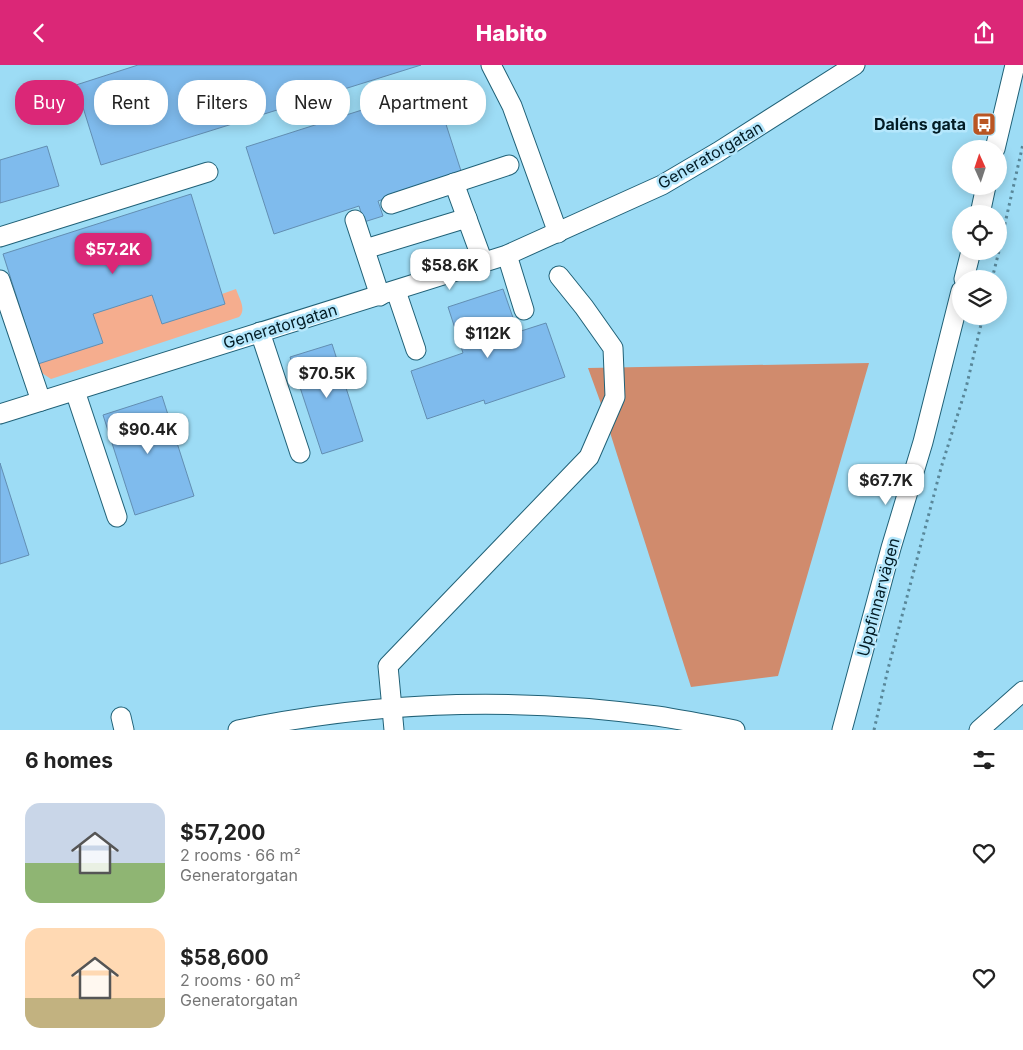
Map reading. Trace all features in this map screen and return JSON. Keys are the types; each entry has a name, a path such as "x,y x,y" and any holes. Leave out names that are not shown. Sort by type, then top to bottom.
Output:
{"street":[{"path":"491,65 512,106 558,233"},
{"name":"Generatorgatan","path":"0,414 507,255 662,185 718,152 855,65"},
{"path":"998,140 1015,65"},
{"path":"391,204 509,165"},
{"path":"0,237 208,171"},
{"path":"454,183 483,262"},
{"path":"364,249 466,218"},
{"path":"355,220 364,249 416,350"},
{"path":"507,255 524,310"},
{"path":"394,730 388,666 589,457 614,397 613,348 559,276"},
{"path":"0,280 41,401"},
{"name":"Uppfinnarvägen","path":"842,730 891,548 923,442 952,325"},
{"path":"260,332 300,453"},
{"path":"75,391 117,517"},
{"path":"979,730 1023,691"},
{"path":"238,730 280,721 392,708 466,705 559,707 657,716 735,730"}],"path":[{"path":"1007,215 1023,144"},
{"path":"874,730 888,669 941,468 966,388 981,325"}],"shaded area":[{"path":"236,289 242,307 239,317 51,379 42,373 38,364 102,343 93,314 152,295 162,324 225,304 222,294"},
{"path":"869,363 778,676 691,687 588,368"}],"building":[{"path":"138,65 421,65 373,80 360,80 360,84 350,87 350,80 276,80 276,110 266,113 266,80 178,80 178,125 229,125 101,165 84,111 84,82"},
{"path":"360,111 360,125 446,125 462,174 378,201 383,216 364,222 359,206 274,234 246,147 315,125 350,125 350,114"},
{"path":"47,146 59,186 0,203 0,160"},
{"path":"191,194 225,304 162,324 152,295 93,314 103,343 38,364 3,254"},
{"path":"503,289 518,332 546,323 565,377 485,404 484,400 427,419 411,371 463,353 448,307"},
{"path":"332,344 363,441 322,454 290,357"},
{"path":"162,396 194,496 135,515 103,415"},
{"path":"0,463 29,555 0,564"}],"place":[{"name":"Daléns gata","path":"984,124"}]}
